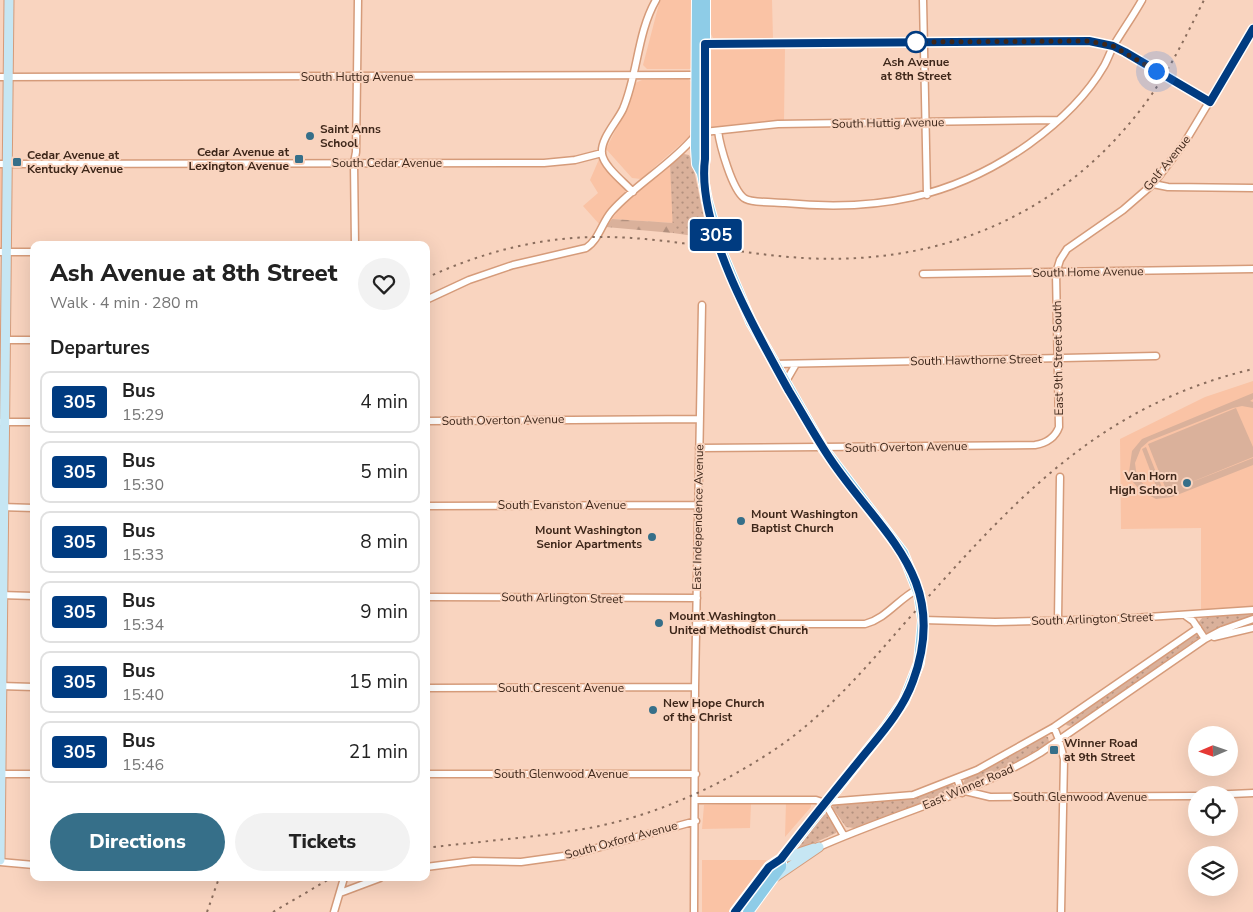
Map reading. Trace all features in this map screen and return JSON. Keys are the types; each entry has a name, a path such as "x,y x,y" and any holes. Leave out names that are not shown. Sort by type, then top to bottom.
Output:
{"main road":[{"path":"697,0 700,44 700,133 696,158 702,173 706,200 722,253 752,322 823,448 844,478 897,544 908,562 927,620 919,663 907,697 886,727 781,859 780,867 772,878"},
{"path":"700,44 705,0"},
{"path":"700,133 705,159 702,173"},
{"name":"East Winner Road","path":"749,904 774,862 781,859"},
{"name":"East Winner Road","path":"735,912 749,904 772,878"}],"street":[{"path":"9,0 4,77 0,861 30,865"},
{"path":"355,241 354,163 358,0"},
{"path":"633,192 607,163 602,153 603,146 623,108 634,77 646,25 656,0"},
{"path":"923,0 928,195"},
{"path":"430,298 469,280 513,265 592,245 612,211 680,153 700,133 718,131 720,147 738,192 747,200 859,206 892,203 928,195 964,182 995,166 1029,144 1058,120 1090,88 1105,64 1113,46 1142,0"},
{"name":"Golf Avenue","path":"1056,273 1060,260 1067,249 1123,210 1153,184 1185,142 1253,29"},
{"path":"700,44 1089,41 1113,46 1125,52 1210,102"},
{"name":"South Huttig Avenue","path":"4,77 634,77 700,75"},
{"name":"South Huttig Avenue","path":"718,131 778,124 1058,120"},
{"name":"South Cedar Avenue","path":"4,164 544,163 575,160 602,153"},
{"path":"680,153 691,153 696,158"},
{"path":"1153,184 1168,187 1253,188"},
{"path":"4,252 30,252"},
{"name":"South Home Avenue","path":"923,274 1253,269"},
{"name":"East 9th Street South","path":"1050,439 1057,433 1059,427 1056,273"},
{"name":"East Independence Avenue","path":"695,911 697,598 702,305"},
{"path":"4,339 30,340"},
{"name":"South Hawthorne Street","path":"774,364 1156,356"},
{"path":"785,383 796,364"},
{"name":"South Overton Avenue","path":"430,421 700,419"},
{"path":"3,422 30,422"},
{"name":"South Overton Avenue","path":"699,448 1035,445 1050,439"},
{"path":"1058,620 1060,477"},
{"name":"South Evanston Avenue","path":"430,506 699,505"},
{"path":"2,508 30,508"},
{"path":"697,624 865,624 885,616 909,594 918,589"},
{"path":"2,595 30,596"},
{"name":"South Arlington Street","path":"430,597 697,598"},
{"name":"South Arlington Street","path":"927,620 1058,620 1186,616 1253,610"},
{"path":"1186,616 1198,628 1205,639"},
{"name":"East Winner Road","path":"781,859 819,847 963,792 1016,768 1060,740 1205,639 1229,627 1253,619"},
{"name":"East Winner Road","path":"825,803 912,795 956,778 1054,727 1198,628"},
{"name":"East Winner Road","path":"1205,639 1253,628"},
{"path":"1,686 30,687"},
{"name":"South Crescent Avenue","path":"430,688 696,687"},
{"path":"1054,727 1060,740 1064,759 1061,912"},
{"path":"1,774 30,774"},
{"name":"South Glenwood Avenue","path":"430,774 696,774"},
{"path":"956,778 963,792"},
{"name":"South Glenwood Avenue","path":"963,792 990,797 1188,796"},
{"path":"1238,794 1253,793"},
{"path":"696,800 799,799 825,803 844,836"},
{"name":"South Oxford Avenue","path":"430,866 473,861 521,862 571,855 696,821"},
{"name":"East Winner Road","path":"772,878 819,847"},
{"path":"334,912 343,881"},
{"path":"340,893 372,881"}],"shaded area":[{"path":"660,0 694,0 694,65 690,69 647,69 643,65"},
{"path":"710,0 772,0 773,39 713,38 710,32"},
{"path":"715,47 785,47 784,121 710,129 708,126 708,50"},
{"path":"688,79 693,83 692,129 690,136 641,179 632,178 606,149 626,109 635,83 642,80"},
{"path":"600,157 627,190 612,205 600,225 583,206 598,193 590,180"},
{"path":"670,164 674,223 612,219 620,208"},
{"path":"0,166 6,166 5,246 0,249"},
{"name":"Van Horn High School","path":"1253,381 1253,606 1201,611 1201,528 1121,529 1120,439 1205,397"},
{"path":"786,802 807,802 811,803 811,807 785,837"},
{"path":"751,803 750,828 702,829 704,805"},
{"path":"702,860 767,860 730,912 702,912"}],"green space":[{"path":"684,154 689,155 692,160 708,238 673,233 670,164"},
{"path":"612,219 674,223 673,233 606,227"},
{"path":"1253,393 1253,399 1250,401 1253,402 1253,408 1242,406 1233,408 1149,441 1141,448 1135,463 1137,478 1151,491 1164,493 1253,458 1253,465 1172,497 1156,499 1141,491 1133,482 1129,472 1132,451 1142,439"},
{"path":"1236,408 1253,447 1253,457 1167,492 1148,444"},
{"path":"1146,447 1163,490 1161,491 1159,485 1156,486 1142,449"},
{"path":"1253,612 1253,617 1207,634 1198,623 1202,618"},
{"path":"1198,632 1200,637 1079,722 1070,726 1066,725 1069,720"},
{"path":"1045,736 1048,737 1049,742 1044,746 1001,770 968,785 963,784 965,779"},
{"path":"952,784 956,787 955,790 854,828 846,827 832,807 837,803 896,800 923,794"},
{"path":"826,814 837,830 836,833 801,849 798,848 823,815"}],"railway":[{"path":"430,276 467,261 509,248 573,238 618,237 779,256 834,259 888,255 940,245 989,228 1035,205 1078,175 1117,138 1159,83 1180,48 1204,0"},
{"path":"430,848 548,834 613,823 684,799 750,765 790,739 825,709 979,541 1057,467 1099,436 1145,409 1196,386 1253,369"},
{"path":"207,912 218,881"},
{"path":"273,912 326,881"}],"bus line":[{"name":"305","path":"735,912 769,867 781,859 899,711 909,692 919,663 923,620 920,594 903,552 886,528 831,461 737,294 712,223 704,192 702,173 705,159 705,44 1089,41 1113,46 1125,52 1210,102 1253,29"}],"place":[{"name":"Ash Avenue at 8th Street","path":"916,42"},
{"name":"Saint Anns School","path":"310,136"},
{"name":"Cedar Avenue at Lexington Avenue","path":"299,159"},
{"name":"Cedar Avenue at Kentucky Avenue","path":"17,162"},
{"name":"Van Horn High School","path":"1187,483"},
{"name":"Mount Washington Baptist Church","path":"741,521"},
{"name":"Mount Washington Senior Apartments","path":"652,537"},
{"name":"Mount Washington United Methodist Church","path":"659,623"},
{"name":"New Hope Church of the Christ","path":"653,710"},
{"name":"Winner Road at 9th Street","path":"1054,750"}],"route":[{"path":"916,42 1089,41 1113,46 1156,71"}]}
